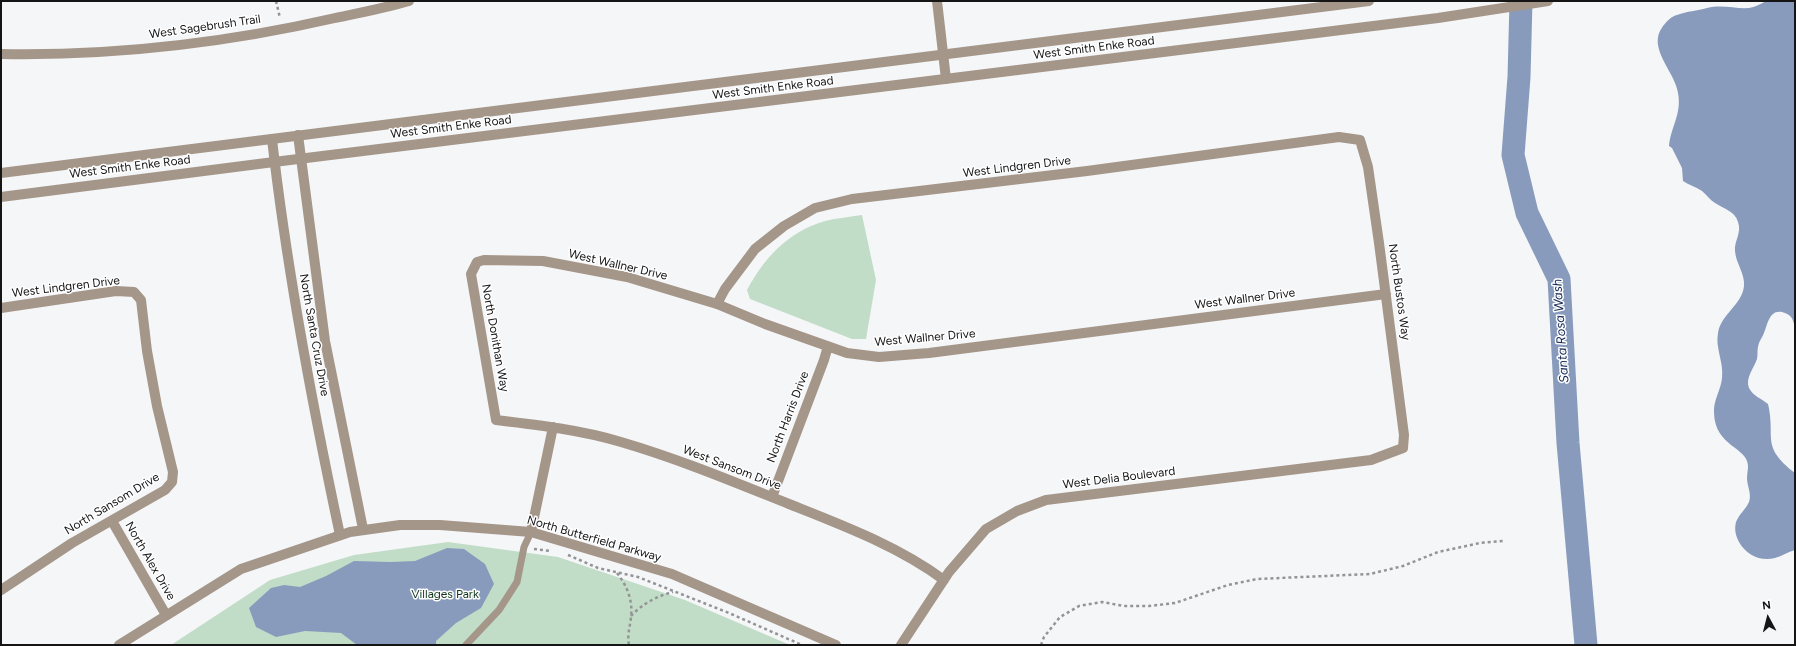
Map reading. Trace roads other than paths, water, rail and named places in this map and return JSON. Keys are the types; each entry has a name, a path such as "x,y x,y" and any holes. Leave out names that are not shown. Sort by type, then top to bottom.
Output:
{"street":[{"name":"West Sagebrush Trail","path":"1,54 50,55 184,45 282,30 409,1"},
{"path":"937,1 946,79"},
{"name":"West Smith Enke Road","path":"1,173 1369,1"},
{"name":"West Smith Enke Road","path":"1,197 1438,18 1548,1"},
{"name":"North Santa Cruz Drive","path":"298,136 325,342 363,529"},
{"name":"West Lindgren Drive","path":"717,304 725,289 755,249 778,231 815,208 852,199 1072,173 1339,137 1360,140"},
{"name":"North Santa Cruz Drive","path":"272,139 274,162 304,362 340,535"},
{"name":"North Bustos Way","path":"1360,140 1368,167 1386,294 1404,435 1403,448"},
{"name":"West Wallner Drive","path":"477,262 484,260 543,262 627,277 717,304 765,324 847,353 879,357 929,353 1386,294"},
{"name":"North Donithan Way","path":"477,262 470,274 496,420"},
{"name":"West Lindgren Drive","path":"1,308 116,291 134,292"},
{"name":"North Sansom Drive","path":"1,590 72,543 165,490 172,482 173,472 157,406 147,351 141,300 134,292"},
{"name":"North Harris Drive","path":"772,497 828,346"},
{"name":"West Sansom Drive","path":"496,420 553,427 620,442 679,461 844,526 899,552 944,580"},
{"path":"531,532 553,427"},
{"name":"West Delia Boulevard","path":"901,645 944,580 986,529 1017,511 1046,500 1371,460 1403,448"},
{"name":"North Alex Drive","path":"112,521 166,615"},
{"name":"North Butterfield Parkway","path":"119,645 241,569 340,535 363,529 400,525 440,524 531,532 672,574 836,645"}],"lane":[{"path":"466,645 499,610 517,582 524,547 531,532"}],"water":[{"path":"1766,1 1795,1 1795,330 1793,320 1788,314 1776,312 1770,317 1759,343 1757,359 1748,381 1749,388 1753,393 1768,404 1771,441 1777,456 1795,473 1795,550 1770,559 1759,558 1750,554 1742,547 1737,537 1735,530 1736,522 1748,505 1750,499 1747,478 1747,460 1743,454 1725,440 1720,433 1716,424 1714,413 1722,378 1722,366 1717,339 1718,333 1723,320 1740,299 1744,286 1743,277 1735,251 1739,226 1737,218 1732,213 1713,202 1702,191 1683,181 1682,168 1672,148 1669,146 1679,107 1678,93 1672,76 1659,51 1658,43 1659,34 1663,26 1675,16 1713,7 1749,8"},
{"path":"447,548 464,549 485,564 494,584 481,608 456,623 436,641 436,645 357,645 341,633 305,631 276,637 256,627 249,608 271,588 284,585 300,587 326,576 354,561 415,561"}],"waterway":[{"name":"Santa Rosa Wash","path":"1521,1 1519,77 1513,155 1527,213 1559,279 1568,443 1586,645"}],"park label":[{"name":"Villages Park","path":"445,594"}]}
